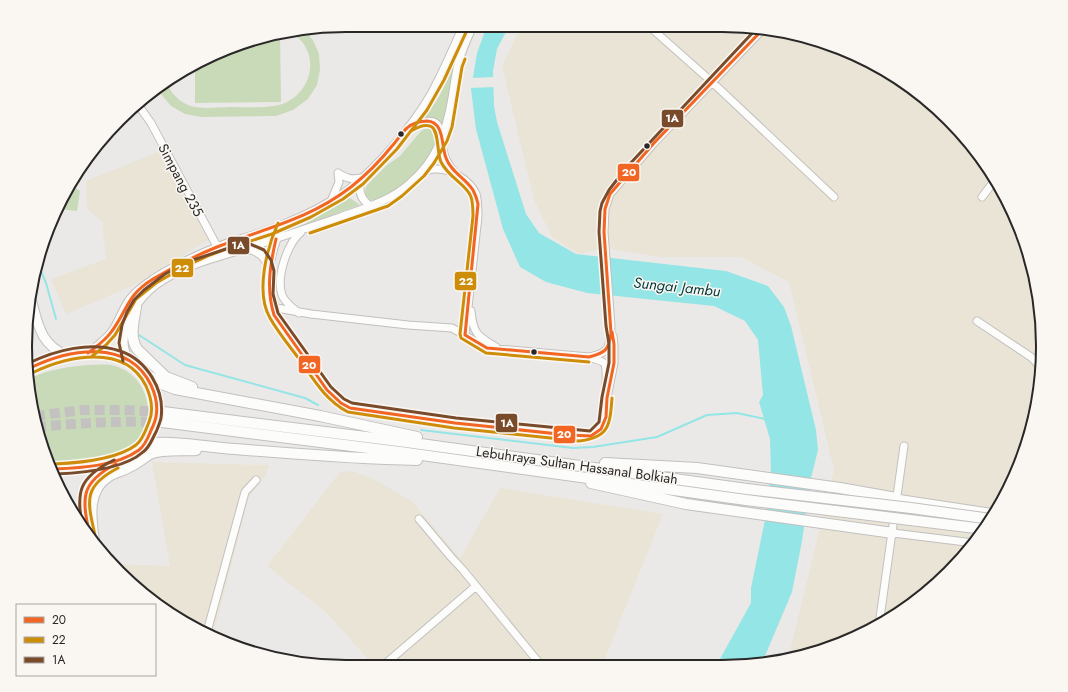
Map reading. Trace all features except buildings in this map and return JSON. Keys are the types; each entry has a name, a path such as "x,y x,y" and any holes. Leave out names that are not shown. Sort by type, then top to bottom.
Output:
{"highway":[{"path":"136,307 132,337 137,349 161,372 172,380 223,398"},
{"path":"143,372 162,384 175,389 320,416 486,452"},
{"name":"Lebuhraya Sultan Hassanal Bolkiah","path":"163,412 486,452 747,489 984,518"},
{"name":"Lebuhraya Sultan Hassanal Bolkiah","path":"162,422 461,460 746,500 977,528"},
{"path":"143,446 169,442 234,449 384,459 461,460"},
{"path":"93,531 91,511 94,496 104,480 109,476 131,467 151,453 234,449"},
{"path":"561,462 600,462 680,466 840,488 896,498"},
{"path":"548,472 603,486 686,504 892,533"}],"main road":[{"path":"34,310 46,341 56,351 66,355"},
{"path":"33,367 66,355 88,352 110,353 120,355 128,359 143,372 152,388 156,406 156,417 143,446 133,457 102,471 87,488 84,506 88,524"},
{"path":"57,469 95,466 124,457 143,446"}],"street":[{"path":"88,352 107,338 127,303 134,294 144,286 176,266 217,247 283,225 332,200 361,178 381,159 409,126 430,94 460,32"},
{"path":"128,359 125,349 124,336 129,320 136,307 147,293 161,282 185,269 386,200 399,192 420,173 430,161 442,139 447,125 457,66 471,32"},
{"path":"656,32 712,82 834,197"},
{"path":"283,225 276,239 269,275 268,294 271,307 274,315 327,390 341,403 350,408 455,423 590,436 601,429 606,417 607,398 615,357 605,248 604,219 607,201 610,194 634,165 758,34"},
{"name":"Simpang 235","path":"141,109 150,123 222,256"},
{"path":"409,126 427,121 433,122 440,130 445,157 455,174 470,186 476,194 478,204 465,335"},
{"path":"420,173 437,169 455,174"},
{"path":"332,200 339,182 338,173 348,178 361,178"},
{"path":"361,178 359,191 366,203 371,206"},
{"path":"982,197 991,185"},
{"path":"299,313 284,300 281,294 281,283 285,258 290,246 295,237 304,229"},
{"path":"246,249 259,253 264,258 268,265 269,275"},
{"path":"469,293 474,330 481,338 498,348"},
{"path":"271,307 299,313 408,325 452,328 487,348 589,357 604,362 606,365 605,381 607,398"},
{"path":"977,321 1035,361"},
{"path":"589,357 602,354 609,347 611,326"},
{"path":"1031,357 1035,359"},
{"path":"879,618 904,446"},
{"path":"208,628 245,492 256,480"},
{"path":"896,498 988,513"},
{"path":"419,519 537,660"},
{"path":"892,533 967,542"},
{"path":"390,660 476,586"}],"shaded area":[{"path":"518,32 722,32 783,38 842,56 879,74 913,97 929,110 958,139 971,155 994,189 1004,207 1019,245 1030,285 1033,305 1035,357 1027,417 1019,447 1004,485 983,520 958,553 929,582 913,595 879,618 861,628 823,643 790,652 834,470 789,282 741,257 659,257 605,248 579,254 552,237 534,200 502,66"},
{"path":"161,151 210,239 132,286 66,314 51,279 106,259 102,221 87,209 86,181"},
{"path":"152,462 269,465 266,475 249,497 214,631 189,618 155,595 120,564 170,566"},
{"path":"353,471 373,479 412,501 460,558 500,488 663,514 604,660 369,660 328,614 267,566 340,472"}],"green space":[{"path":"310,34 319,54 320,70 317,85 308,99 293,110 276,116 201,117 185,114 171,106 160,93 169,87 177,98 193,107 263,107 282,104 289,101 301,91 308,77 310,61 307,49 296,36"},
{"path":"280,39 281,102 195,103 195,71 226,56"},
{"path":"453,67 455,68 444,130 430,119 422,118 432,107 444,88"},
{"path":"431,128 435,131 438,138 433,152 421,167 401,187 391,194 375,201 367,198 365,191 367,185 386,166 400,156 421,131"},
{"path":"75,188 80,191 77,211 63,209"},
{"path":"347,196 360,205 301,226 341,203"},
{"path":"88,365 115,366 129,373 138,382 144,393 147,404 147,417 144,429 138,439 128,448 111,456 91,460 55,462 38,407 34,377 52,370"}],"water":[{"name":"Sungai Jambu","path":"485,32 506,32 497,49 493,71 494,106 497,122 526,214 539,233 576,254 726,271 768,286 784,307 791,326 816,430 818,450 811,478 802,541 792,592 765,657 719,660 751,603 751,588 765,520 771,473 770,439 759,402 763,395 758,340 745,321 714,306 587,293 546,282 520,267 503,229 476,129 471,89 477,53"}],"pier":[{"path":"495,77 496,87 469,88 471,78"}],"waterway":[{"path":"41,272 56,319"},
{"path":"139,335 185,365 305,398 318,405"},
{"path":"421,430 573,448 593,447 657,437 707,415 737,413 765,419"}],"tunnel":[{"path":"40,415 82,410 163,412"},
{"path":"43,426 68,424 162,422"}],"transit line":[{"name":"22","path":"91,357 106,345 115,335 136,299 156,283 182,268 210,255 272,234 311,217 343,199 363,184 397,149 427,110 444,80 466,32"},
{"name":"1A","path":"123,361 119,343 122,325 134,300 144,290 165,274 190,261 235,246 250,244 264,250 271,260 274,271 273,294 278,313 331,387 344,399 352,403 456,418 590,431 599,422 602,397 609,363 609,344 606,326 599,232 602,203 609,190 626,168 752,34"},
{"name":"20","path":"88,353 101,343 112,331 133,297 144,285 176,266 209,250 286,222 319,208 351,187 373,168 409,126 422,121 427,121 433,122 440,130 444,153 448,163 473,190 478,204 465,335 487,348 589,357 599,354 607,347 611,333 604,232 605,209 610,194 654,143 758,34"},
{"name":"22","path":"310,233 388,206 402,196 424,176 434,163 447,141 452,127 462,67 465,59"},
{"name":"22","path":"411,131 418,127 432,127 436,133 441,162 448,172 466,189 472,199 473,216 460,334 461,338 486,353 589,362"},
{"name":"22","path":"278,223 270,245 264,270 263,296 270,318 277,330 317,384 328,397 348,412 454,428 579,441 597,437 606,428 609,423 612,398"},
{"name":"20","path":"276,239 270,277 270,296 274,315 327,390 341,403 350,408 455,423 591,436 601,429 606,417 607,398 614,363 614,344 612,332"},
{"name":"1A","path":"33,361 51,354 74,348 97,347 120,351 130,355 146,369 152,377 160,397 160,422 151,443 143,452 135,458 114,466 77,473 59,474"},
{"name":"20","path":"33,367 45,361 79,353 96,352 113,354 128,360 141,370 151,385 155,395 157,411 155,421 142,448 120,460 110,463 87,467 57,469"},
{"name":"22","path":"34,372 46,367 78,358 94,357 110,359 124,363 137,372 146,386 150,399 152,408 151,417 142,437 136,445 118,454 96,460 55,464"},
{"name":"1A","path":"81,513 80,495 82,487 93,473 102,466 114,460"},
{"name":"20","path":"87,523 85,502 89,485 95,478 116,464"},
{"name":"22","path":"95,534 90,512 90,495 93,488 99,481 118,468"}]}
